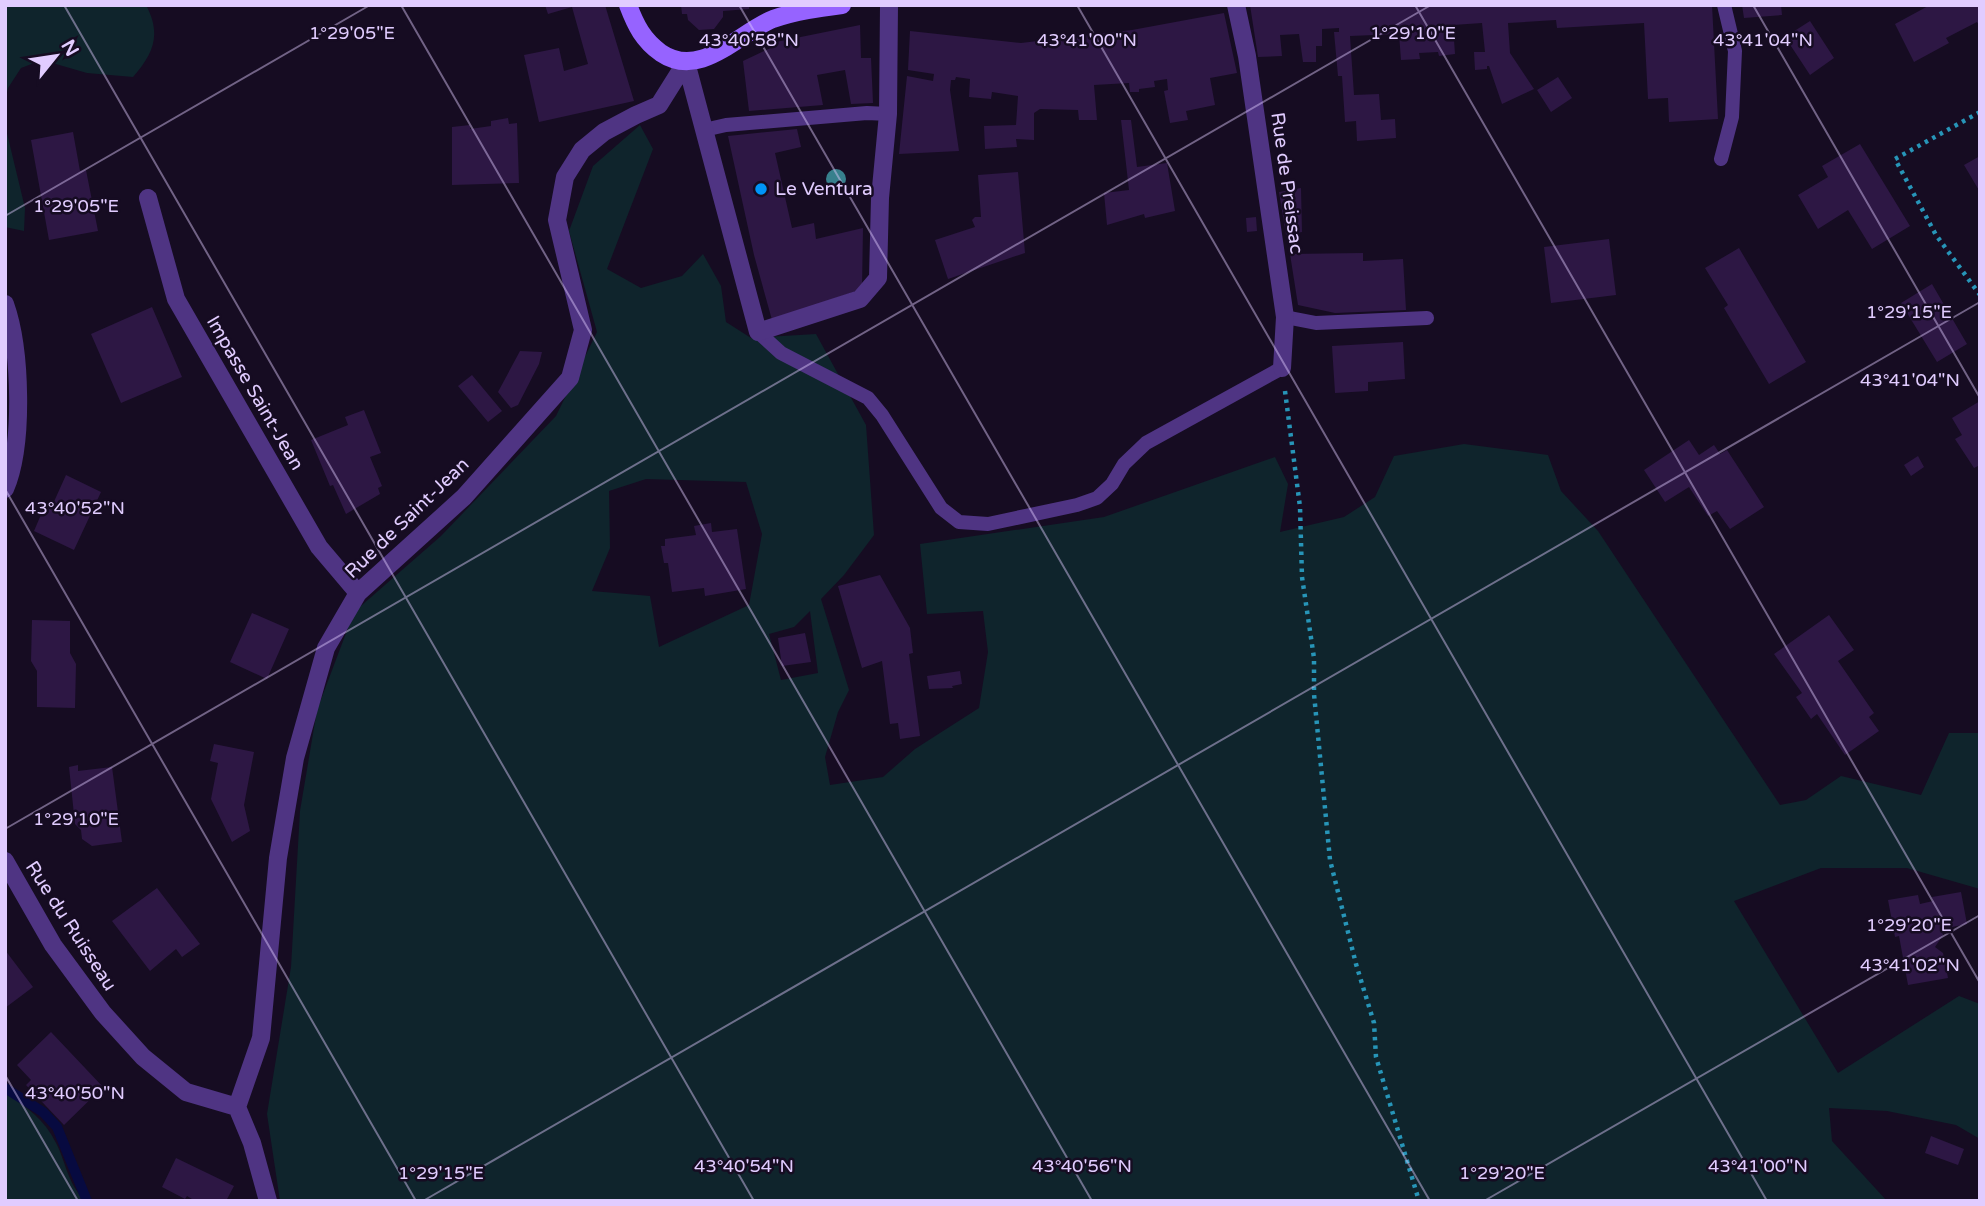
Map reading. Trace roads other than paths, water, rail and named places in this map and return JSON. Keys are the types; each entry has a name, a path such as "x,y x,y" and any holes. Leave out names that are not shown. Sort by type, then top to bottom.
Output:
{"main road":[{"path":"628,5 637,29 649,44 669,58 686,62 697,62 712,55 771,20 805,10 842,5"}],"street":[{"path":"686,62 758,332 860,299 878,278 880,198 888,114 889,5"},
{"name":"Rue de Preissac","path":"1236,5 1247,56 1285,317 1282,368"},
{"name":"Rue de Saint-Jean","path":"237,1107 261,1038 278,858 295,758 326,648 358,593 464,496 570,378 583,330 557,220 565,177 582,150 604,132 659,106 686,62"},
{"name":"Impasse Saint-Jean","path":"148,198 176,299 319,547 358,593"},
{"path":"5,304 10,317 19,383 15,442 5,489"},
{"name":"Rue du Ruisseau","path":"5,861 53,945 103,1013 143,1057 186,1092 237,1107"},
{"path":"237,1107 253,1143 268,1201"}],"lane":[{"path":"1721,159 1732,117 1735,51 1724,5"},
{"path":"704,130 867,113 888,114"},
{"path":"1285,317 1316,323 1427,318"},
{"path":"758,332 781,353 868,398 882,415 942,508 959,522 988,524 1077,505 1097,498 1112,484 1124,464 1146,443 1282,368"}],"waterway":[{"path":"5,1088 43,1112 57,1127 87,1201"}],"place":[{"name":"Le Ventura","path":"761,189"}]}
